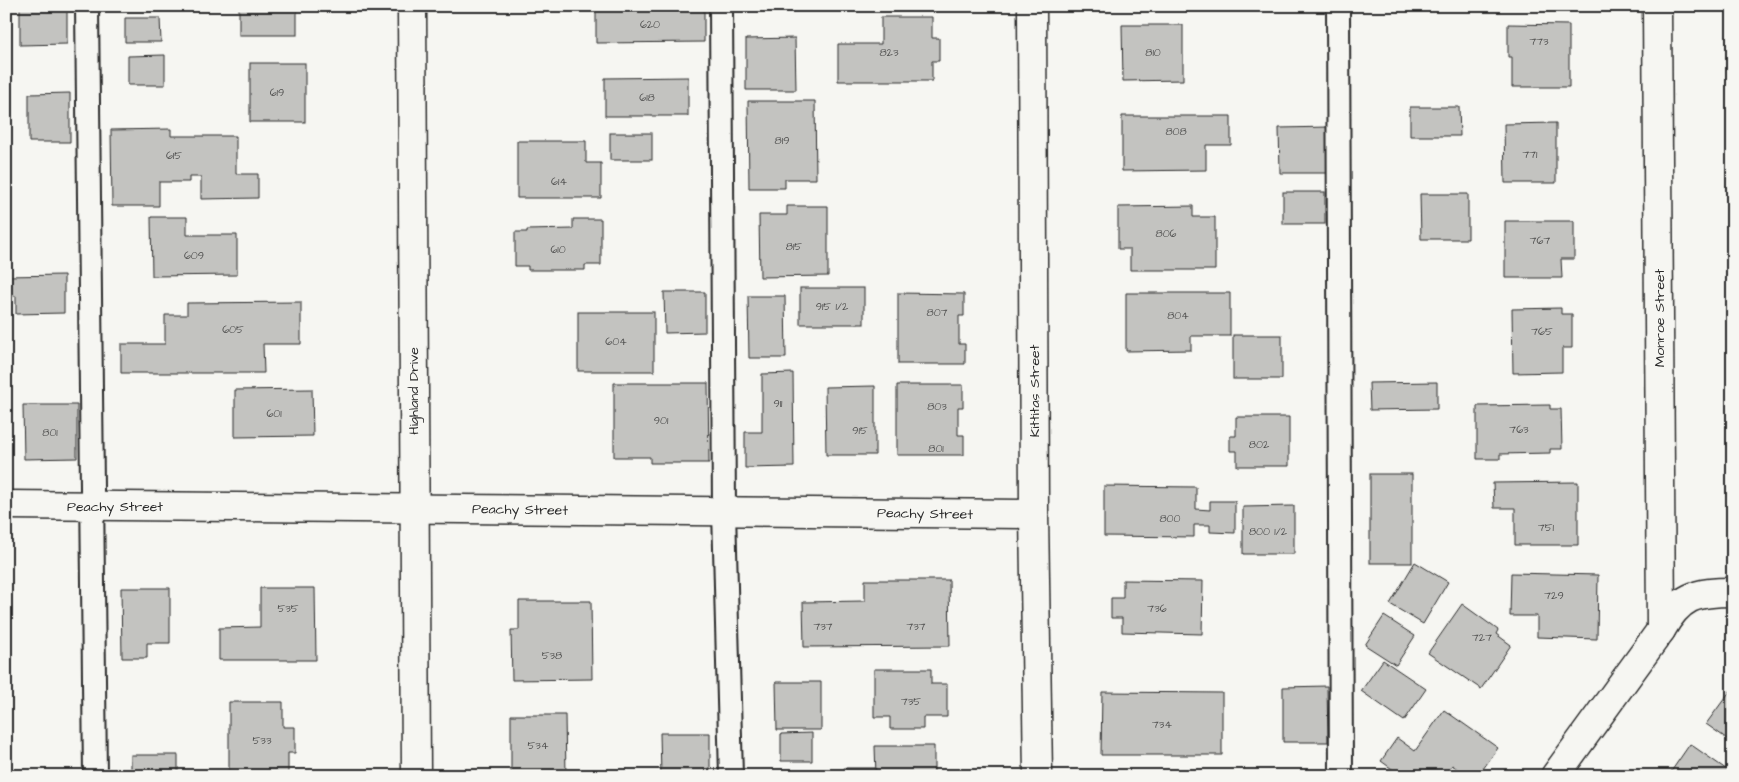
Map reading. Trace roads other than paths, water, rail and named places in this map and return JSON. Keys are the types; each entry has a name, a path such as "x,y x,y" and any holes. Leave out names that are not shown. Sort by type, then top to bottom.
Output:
{"street":[{"name":"Highland Drive","path":"412,6 413,508 416,776"},
{"name":"Kittitas Street","path":"1032,6 1034,514 1038,776"},
{"name":"Monroe Street","path":"1657,6 1660,630"},
{"name":"Peachy Street","path":"6,505 1034,514"},
{"path":"1555,776 1679,604 1696,595 1733,592"}],"lane":[{"path":"87,6 95,776"},
{"path":"721,6 724,511 731,776"},
{"path":"1338,6 1341,776"}]}
